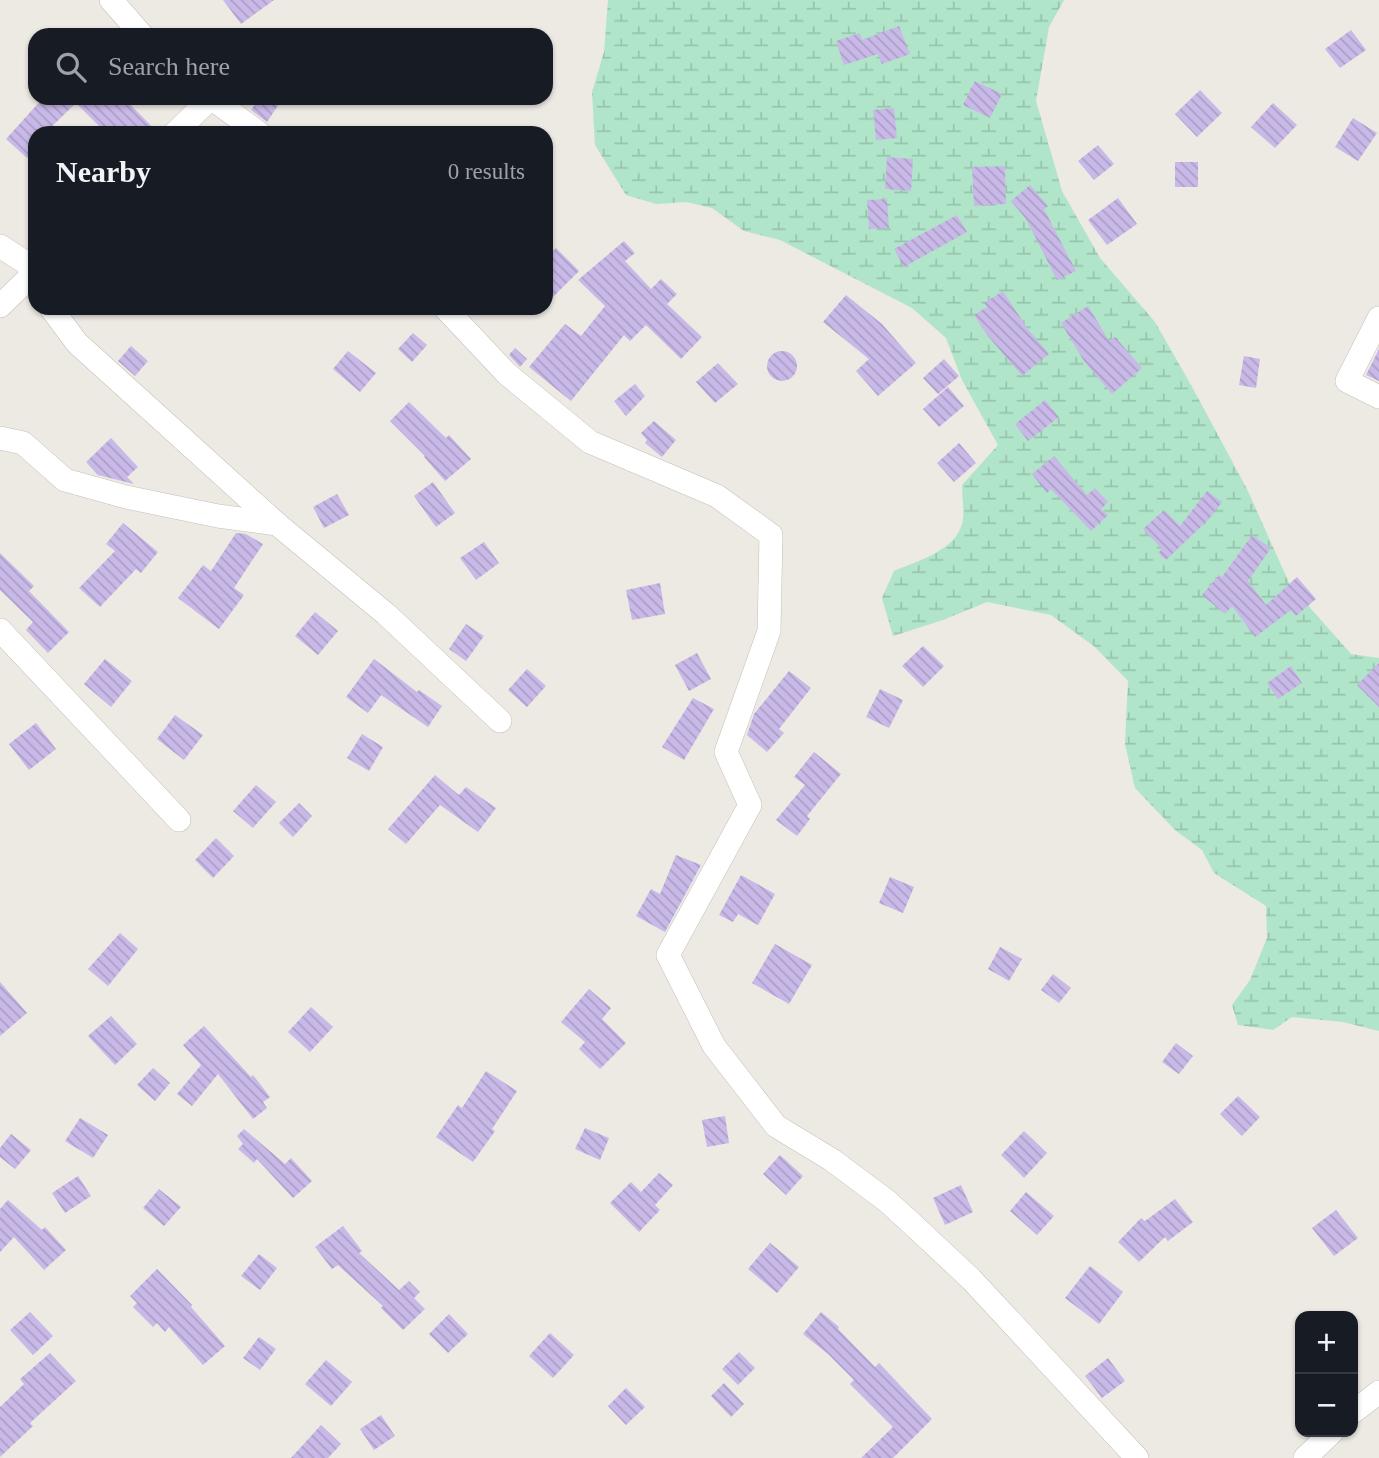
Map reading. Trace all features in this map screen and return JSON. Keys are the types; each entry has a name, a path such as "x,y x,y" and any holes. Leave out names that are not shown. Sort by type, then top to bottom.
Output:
{"street":[{"path":"111,0 136,28"},
{"path":"182,126 204,105"},
{"path":"221,105 249,126"},
{"path":"0,246 28,270"},
{"path":"0,306 28,277"},
{"path":"56,315 77,343 277,524 386,614 500,721"},
{"path":"452,315 507,374 590,442 717,496 771,535 769,631 726,752 750,805 668,955 714,1046 776,1126 832,1160 887,1201 910,1222 971,1279 1138,1458"},
{"path":"1379,318 1347,381 1379,397"},
{"path":"0,438 23,443 65,480 126,497 219,516 277,524"},
{"path":"0,630 178,820"},
{"path":"1358,1408 1379,1392"},
{"path":"1305,1458 1328,1437"}],"green space":[{"path":"608,0 1064,0 1049,27 1036,101 1062,191 1100,258 1155,322 1247,489 1290,585 1351,654 1379,658 1379,1031 1343,1022 1292,1017 1273,1030 1238,1025 1232,1005 1250,980 1267,938 1266,906 1214,873 1202,850 1175,830 1135,788 1125,744 1128,681 1095,647 1051,615 987,602 893,636 882,598 894,571 934,554 952,541 963,520 962,485 998,445 962,380 946,338 912,308 780,240 744,231 712,208 686,202 656,204 626,195 595,145 592,92 604,52"}],"building":[{"path":"223,0 274,0 241,24"},
{"path":"899,26 910,54 882,64 878,54 844,65 836,41 860,33 862,40"},
{"path":"1351,30 1366,50 1340,68 1325,49"},
{"path":"975,81 1002,94 990,118 963,105"},
{"path":"1200,90 1222,113 1197,137 1175,114"},
{"path":"1273,103 1297,125 1275,148 1251,127"},
{"path":"37,105 74,105 52,126 28,126 27,158 6,139"},
{"path":"78,105 131,105 151,126 99,126"},
{"path":"255,105 278,105 267,122 251,110"},
{"path":"894,108 897,138 876,140 873,110"},
{"path":"1353,118 1377,133 1358,161 1335,147"},
{"path":"1098,145 1114,164 1094,180 1078,161"},
{"path":"887,157 913,159 911,191 885,189"},
{"path":"1175,162 1198,162 1198,187 1175,187"},
{"path":"1005,166 1006,204 974,206 972,167"},
{"path":"1030,185 1048,206 1044,209 1076,271 1057,280 1026,219 1011,201"},
{"path":"1118,198 1137,224 1107,245 1088,220"},
{"path":"887,199 889,228 869,229 867,200"},
{"path":"957,215 967,232 904,267 894,249"},
{"path":"624,241 635,253 625,261 651,289 661,279 677,294 667,304 702,337 681,359 646,325 630,341 624,335 571,401 529,367 565,324 581,336 605,306 578,280"},
{"path":"556,248 579,271 553,297 553,251"},
{"path":"1003,291 1027,328 1049,354 1022,376 987,335 974,315 987,307 984,303"},
{"path":"846,295 882,324 916,363 878,396 856,371 869,359 823,322"},
{"path":"1088,306 1109,341 1115,337 1142,368 1112,394 1084,361 1061,323"},
{"path":"413,333 427,345 412,362 398,349"},
{"path":"131,346 148,361 135,376 118,361"},
{"path":"515,348 527,359 520,367 509,355"},
{"path":"1379,349 1379,381 1366,375"},
{"path":"348,351 376,373 360,392 333,369"},
{"path":"782,351 793,355 797,366 793,377 782,381 771,377 767,366 771,355"},
{"path":"1244,356 1260,359 1256,388 1239,385"},
{"path":"944,359 959,376 938,394 923,378"},
{"path":"718,363 738,384 715,403 696,382"},
{"path":"635,384 645,396 626,416 614,401"},
{"path":"948,387 964,406 939,427 923,409"},
{"path":"1045,400 1059,417 1028,441 1015,424"},
{"path":"409,402 446,438 449,435 471,459 445,481 425,456 390,421"},
{"path":"654,421 676,440 662,457 645,443 647,440 641,433"},
{"path":"111,438 138,467 127,477 134,484 98,475 86,462"},
{"path":"959,443 976,463 954,482 937,463"},
{"path":"1054,456 1087,495 1095,488 1108,502 1101,509 1108,515 1091,531 1051,489 1047,493 1032,474"},
{"path":"433,482 455,513 436,527 414,496"},
{"path":"1207,491 1222,502 1209,519 1166,560 1158,553 1162,549 1143,529 1164,510 1180,526"},
{"path":"337,494 349,515 324,528 313,507"},
{"path":"123,523 158,552 141,573 136,569 100,607 79,588 115,551 106,544"},
{"path":"236,533 246,534 263,544 234,588 244,595 219,629 178,598 203,565 211,571"},
{"path":"1252,535 1271,548 1248,581 1266,605 1297,577 1316,599 1296,616 1291,610 1255,637 1232,606 1225,614 1202,595 1219,575 1222,577"},
{"path":"484,542 499,563 476,580 460,558"},
{"path":"0,553 34,586 29,591 69,632 48,653 26,630 33,622 0,590"},
{"path":"660,583 665,614 632,620 626,590"},
{"path":"315,612 338,631 318,655 295,636"},
{"path":"466,624 484,636 466,661 449,649"},
{"path":"923,646 944,666 923,687 902,666"},
{"path":"697,653 711,679 689,691 675,665"},
{"path":"105,659 132,681 111,707 84,684"},
{"path":"374,659 417,692 419,690 442,706 428,727 381,695 368,713 346,697"},
{"path":"1379,663 1379,707 1357,685"},
{"path":"1291,666 1302,683 1278,699 1267,683"},
{"path":"527,669 546,686 527,707 508,690"},
{"path":"789,671 811,688 779,729 784,733 767,752 747,735 754,714"},
{"path":"880,689 903,700 889,728 866,717"},
{"path":"693,698 714,709 684,760 662,747"},
{"path":"175,715 203,735 184,760 157,739"},
{"path":"36,723 56,749 29,770 9,744"},
{"path":"362,734 383,747 369,771 347,758"},
{"path":"814,752 841,774 807,816 810,819 797,836 776,820 805,785 794,777"},
{"path":"435,775 459,795 466,787 496,808 478,832 440,805 406,844 388,829"},
{"path":"256,785 276,802 253,828 233,811"},
{"path":"299,803 312,816 293,837 279,823"},
{"path":"216,838 234,856 213,878 195,860"},
{"path":"676,855 701,865 665,932 636,916 651,889 660,894"},
{"path":"741,875 775,894 758,925 738,914 733,922 719,915"},
{"path":"890,877 914,887 903,913 879,903"},
{"path":"120,933 138,949 108,986 88,969"},
{"path":"775,944 812,965 789,1004 752,983"},
{"path":"1000,947 1022,959 1009,981 988,969"},
{"path":"1053,974 1071,988 1059,1003 1041,990"},
{"path":"0,982 27,1013 0,1036"},
{"path":"589,989 611,1008 602,1019 626,1043 600,1069 579,1049 585,1042 561,1022"},
{"path":"311,1007 333,1027 310,1052 288,1032"},
{"path":"111,1016 137,1044 115,1065 88,1036"},
{"path":"204,1026 251,1077 253,1075 270,1097 263,1102 267,1108 253,1119 218,1074 192,1106 177,1094 201,1065 183,1045"},
{"path":"1176,1043 1193,1056 1179,1074 1162,1062"},
{"path":"153,1068 170,1083 155,1101 137,1085"},
{"path":"486,1071 517,1091 492,1129 495,1131 473,1162 436,1137 458,1105 462,1108"},
{"path":"1238,1096 1260,1117 1242,1136 1220,1114"},
{"path":"725,1116 729,1143 707,1147 702,1120"},
{"path":"80,1118 108,1135 93,1158 65,1141"},
{"path":"585,1128 609,1138 600,1160 575,1149"},
{"path":"244,1129 285,1164 291,1158 312,1181 293,1198 257,1159 254,1163 238,1149 243,1144 237,1136"},
{"path":"1024,1131 1047,1153 1024,1178 1001,1155"},
{"path":"11,1134 31,1150 15,1169 0,1157 0,1148"},
{"path":"780,1155 803,1176 786,1195 763,1174"},
{"path":"659,1173 673,1185 655,1205 660,1210 639,1232 610,1203 631,1182 641,1192"},
{"path":"78,1176 91,1196 65,1213 52,1193"},
{"path":"961,1185 973,1212 945,1225 933,1198"},
{"path":"159,1189 181,1207 164,1226 143,1208"},
{"path":"1026,1192 1054,1216 1037,1235 1010,1211"},
{"path":"1175,1199 1193,1222 1168,1241 1165,1237 1139,1262 1118,1242 1141,1218 1145,1221"},
{"path":"8,1200 42,1230 45,1227 66,1250 44,1270 14,1237 0,1252 0,1209"},
{"path":"1336,1210 1358,1238 1334,1256 1312,1228"},
{"path":"343,1226 362,1251 359,1253 399,1290 409,1281 420,1292 414,1298 425,1309 403,1330 381,1308 383,1306 338,1265 332,1269 315,1247"},
{"path":"770,1243 799,1267 777,1293 748,1269"},
{"path":"259,1254 277,1268 260,1290 241,1276"},
{"path":"1090,1266 1123,1292 1099,1324 1065,1298"},
{"path":"157,1269 192,1305 225,1346 203,1365 169,1327 165,1332 157,1323 153,1327 133,1307 137,1303 130,1296"},
{"path":"30,1312 53,1336 33,1355 10,1330"},
{"path":"821,1312 839,1327 875,1367 879,1363 932,1419 893,1458 861,1458 893,1427 850,1384 854,1380 803,1334"},
{"path":"449,1314 468,1334 448,1353 429,1334"},
{"path":"550,1333 574,1355 553,1378 529,1356"},
{"path":"259,1337 276,1349 260,1370 243,1358"},
{"path":"739,1352 755,1368 738,1385 722,1369"},
{"path":"50,1353 76,1381 30,1423 33,1426 0,1457 0,1407 24,1384 20,1379"},
{"path":"1108,1358 1125,1381 1102,1398 1085,1376"},
{"path":"326,1360 352,1382 331,1406 305,1384"},
{"path":"724,1383 744,1404 731,1417 711,1396"},
{"path":"626,1388 645,1407 626,1425 608,1406"},
{"path":"381,1415 395,1436 374,1450 360,1429"},
{"path":"321,1425 341,1444 328,1458 291,1458"}]}
